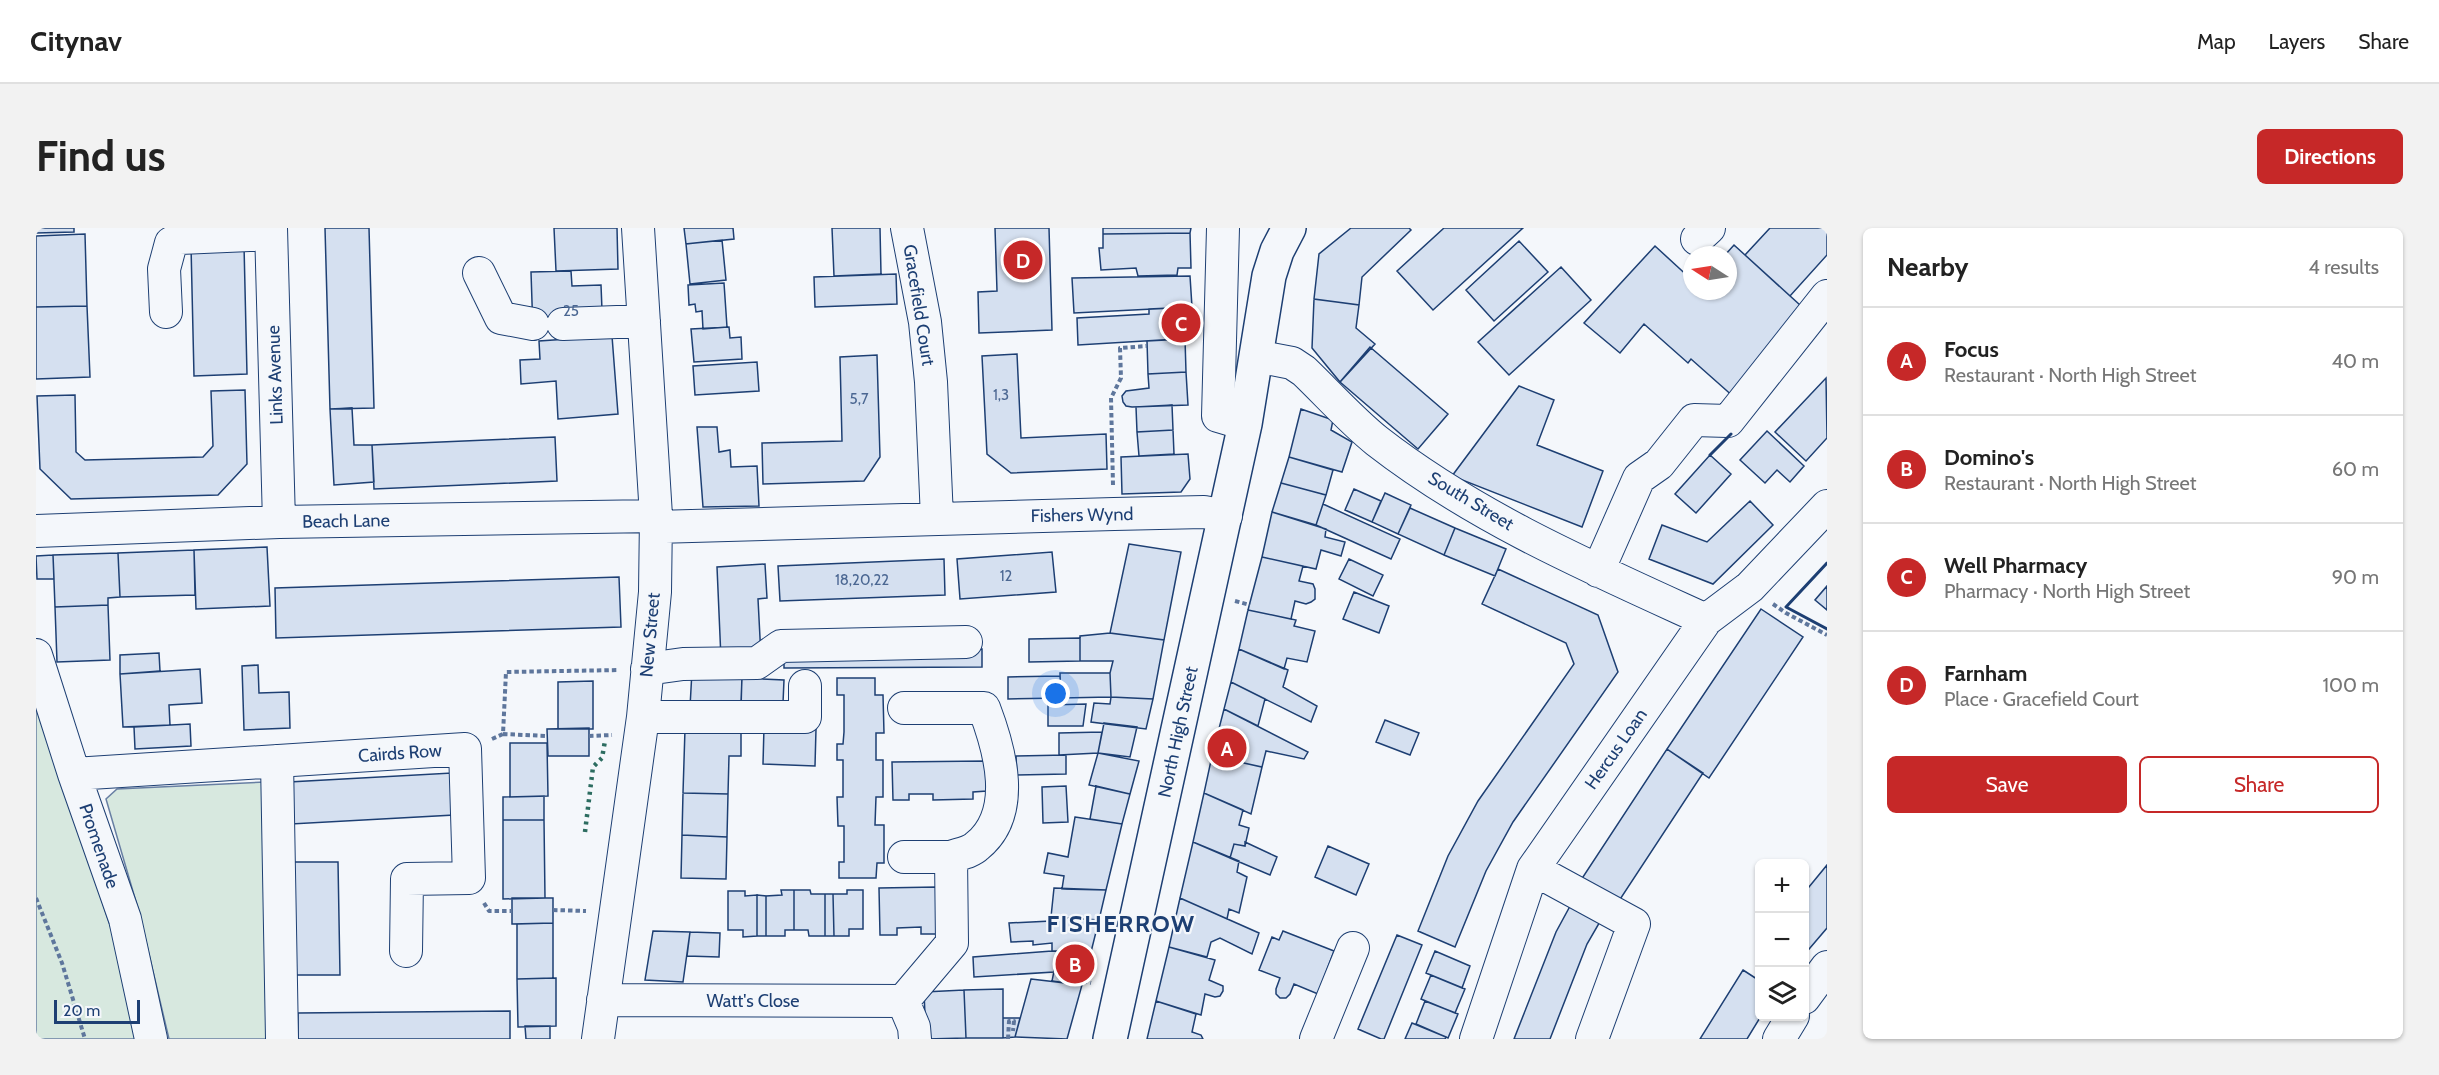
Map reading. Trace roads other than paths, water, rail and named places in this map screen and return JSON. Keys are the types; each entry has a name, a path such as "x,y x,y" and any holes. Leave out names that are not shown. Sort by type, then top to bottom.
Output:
{"main road":[{"name":"North High Street","path":"1110,1039 1226,516 1245,424 1269,276 1283,239"}],"street":[{"name":"New Street","path":"597,1039 643,717 655,592 656,521 638,228"},
{"name":"Gracefield Court","path":"907,228 925,322 931,382 938,518"},
{"path":"1223,228 1218,416 1245,424"},
{"path":"166,312 164,268 171,243 180,238 271,231"},
{"name":"Links Avenue","path":"271,231 279,522"},
{"path":"479,273 501,318 548,324 644,321"},
{"path":"1598,571 1639,478 1659,464 1694,420 1728,421 1819,306"},
{"name":"South Street","path":"1256,356 1292,363 1304,371 1376,440 1477,509 1598,571 1706,620"},
{"name":"Hercus Loan","path":"1476,1039 1533,869 1706,620 1750,587 1827,506"},
{"name":"Fishers Wynd","path":"656,521 1204,512 1226,516"},
{"name":"Beach Lane","path":"36,531 279,522 656,521"},
{"path":"647,669 683,664 757,663 781,646 966,642"},
{"name":"Promenade","path":"36,655 74,774 125,919 151,1039"},
{"path":"643,717 805,717 806,686"},
{"path":"904,708 984,708 996,740 1002,776 998,821 991,832 975,848 951,857 904,857"},
{"name":"Cairds Row","path":"74,774 465,749 468,878 407,879 406,951"},
{"path":"277,761 282,1039"},
{"path":"915,1039 914,1027 903,1002 952,943 951,857"},
{"path":"1533,869 1634,924 1592,1039"},
{"path":"1316,1039 1353,948"},
{"path":"1809,991 1827,967"},
{"name":"Watt's Close","path":"603,1000 903,1002"},
{"path":"1779,1039 1790,1021"}],"place":[{"name":"Farnham","path":"1023,260"},
{"name":"Well Pharmacy","path":"1181,323"},
{"name":"Focus","path":"1227,748"},
{"name":"Domino's","path":"1075,964"}],"district":[{"name":"FISHERROW","path":"1121,923"}]}
